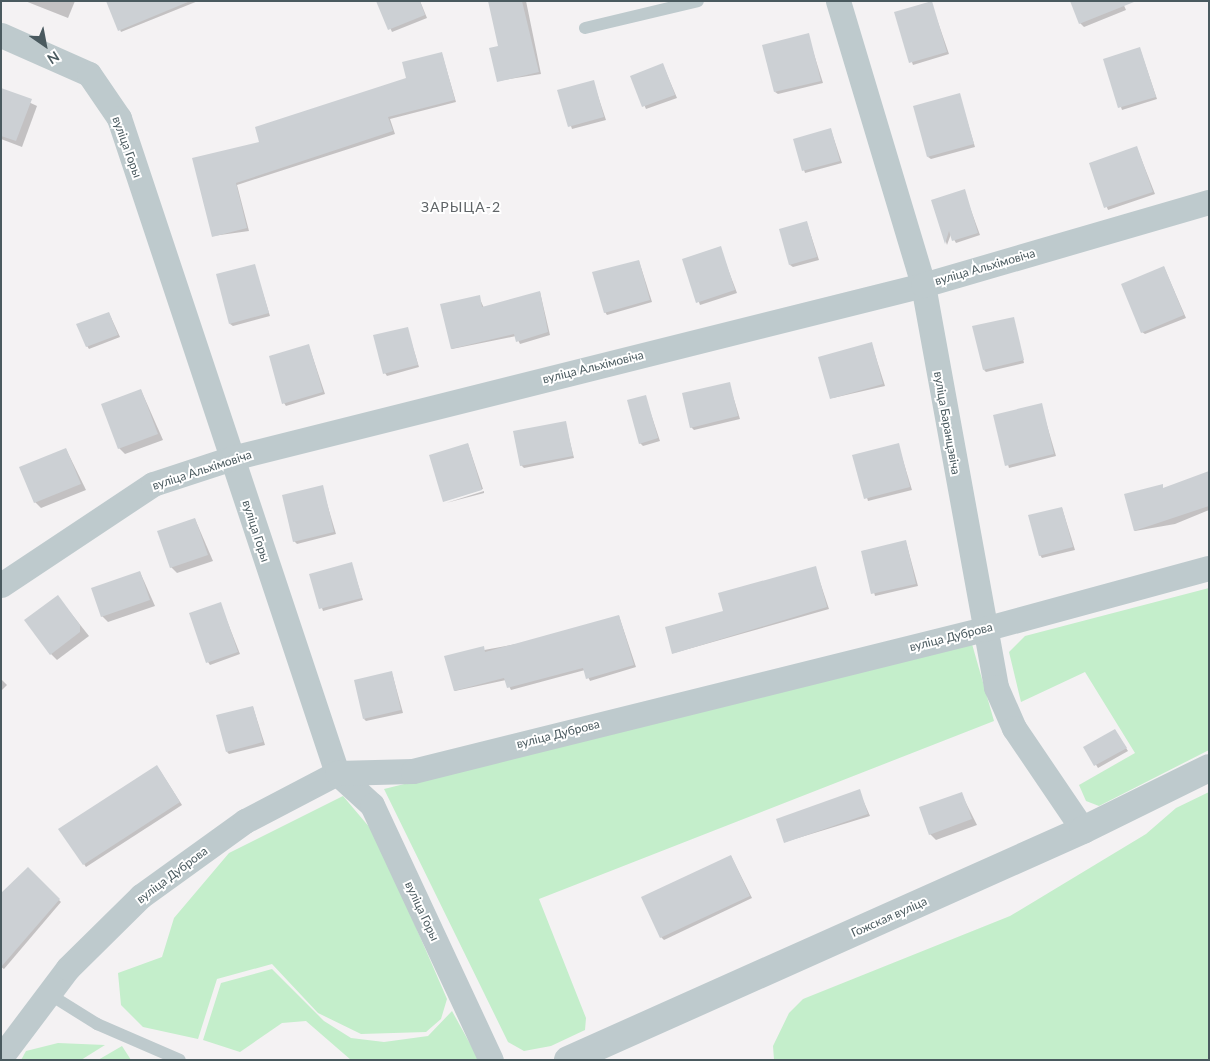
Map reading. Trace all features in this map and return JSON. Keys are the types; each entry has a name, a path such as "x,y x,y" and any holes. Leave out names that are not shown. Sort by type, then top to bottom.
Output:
{"street":[{"name":"вуліца Баранцэвіча","path":"838,1 922,285 996,687 1014,728 1083,830"},
{"name":"вуліца Горы","path":"1,35 89,74 119,118 337,773 372,805 491,1060"},
{"name":"вуліца Альхімовіча","path":"1,585 153,484 232,458 922,285 1209,202"},
{"name":"вуліца Дуброва","path":"1,1058 68,968 141,896 245,821 337,773 413,771 984,629 1209,568"},
{"name":"Гожская вуліца","path":"568,1060 1083,830 1209,768"}],"lane":[{"path":"585,28 698,1"},
{"path":"49,994 97,1024 180,1060"}],"green space":[{"path":"1209,588 1209,750 1099,806 1086,801 1079,785 1135,753 1085,672 1021,702 1009,652 1025,636"},
{"path":"972,644 994,721 539,899 586,1018 585,1030 551,1046 524,1051 508,1042 384,789"},
{"path":"1209,792 1209,1060 774,1060 773,1046 789,1013 803,999 1010,916 1146,834 1176,808"},
{"path":"343,796 376,835 447,999 441,1019 426,1032 361,1034 318,1013 272,964 217,979 198,1039 143,1027 121,1005 118,973 162,957 174,918 229,853"},
{"path":"272,969 324,1021 351,1038 384,1042 428,1036 452,1011 479,1060 351,1060 306,1021 282,1023 240,1052 203,1040 221,983"},
{"path":"58,1043 105,1045 81,1060 21,1060 26,1051"},
{"path":"122,1046 131,1060 98,1060"}],"building":[{"path":"106,1 188,1 188,2 118,31"},
{"path":"376,1 420,1 425,15 388,30"},
{"path":"488,1 522,1 539,72 497,82 489,48 498,46"},
{"path":"932,1 947,52 909,63 894,12"},
{"path":"1070,1 1134,1 1134,2 1079,24"},
{"path":"809,33 821,81 774,92 762,45"},
{"path":"1140,47 1156,97 1118,108 1103,59"},
{"path":"442,52 455,100 388,117 393,131 236,183 247,228 212,237 192,158 259,142 255,127 406,78 402,62"},
{"path":"663,63 675,95 642,107 630,76"},
{"path":"594,80 604,117 568,127 557,90"},
{"path":"1,88 32,99 16,141 1,136"},
{"path":"960,93 974,144 927,157 913,106"},
{"path":"831,128 840,161 802,171 793,139"},
{"path":"1137,146 1153,192 1104,208 1089,163"},
{"path":"965,189 978,233 952,241 949,231 945,244 931,200"},
{"path":"807,221 817,257 789,265 779,229"},
{"path":"721,246 735,290 696,303 682,259"},
{"path":"639,260 650,300 604,313 592,272"},
{"path":"255,264 269,313 229,324 216,274"},
{"path":"1164,266 1184,315 1141,333 1121,284"},
{"path":"540,291 548,332 516,342 514,334 451,349 440,304 480,295 482,307"},
{"path":"109,312 118,335 86,347 76,324"},
{"path":"1014,317 1024,360 983,370 972,326"},
{"path":"408,327 418,365 383,374 373,335"},
{"path":"872,342 883,384 830,399 818,357"},
{"path":"309,344 323,392 282,404 269,356"},
{"path":"730,382 738,416 690,428 682,393"},
{"path":"141,389 158,434 118,449 101,404"},
{"path":"646,395 658,438 639,444 627,400"},
{"path":"1042,403 1054,454 1005,466 993,415"},
{"path":"566,421 573,456 520,466 513,431"},
{"path":"468,443 482,490 443,502 429,455"},
{"path":"899,443 910,487 864,499 852,455"},
{"path":"66,448 81,484 34,503 19,467"},
{"path":"1209,471 1209,506 1134,531 1124,494 1163,484 1163,488"},
{"path":"323,485 334,532 293,542 282,495"},
{"path":"1062,507 1073,547 1039,556 1028,515"},
{"path":"195,518 208,555 170,568 157,531"},
{"path":"906,540 916,584 871,594 861,551"},
{"path":"352,562 362,598 319,609 309,574"},
{"path":"816,566 827,607 672,654 665,627 723,611 718,593"},
{"path":"140,571 150,600 101,617 91,588"},
{"path":"58,595 80,625 80,632 50,655 24,620"},
{"path":"221,602 238,652 206,663 189,613"},
{"path":"619,615 634,665 586,679 583,668 507,688 504,678 454,691 444,656 484,646 485,652"},
{"path":"392,671 401,710 363,719 354,680"},
{"path":"253,706 263,742 226,752 216,715"},
{"path":"1115,729 1127,748 1094,766 1083,747"},
{"path":"157,765 180,802 83,865 58,829"},
{"path":"860,789 868,814 784,843 776,819"},
{"path":"962,792 972,819 929,835 919,807"},
{"path":"731,855 750,896 660,938 641,897"},
{"path":"28,867 60,899 1,967 1,893"}],"district":[{"name":"ЗАРЫЦА-2","path":"461,207"}]}
